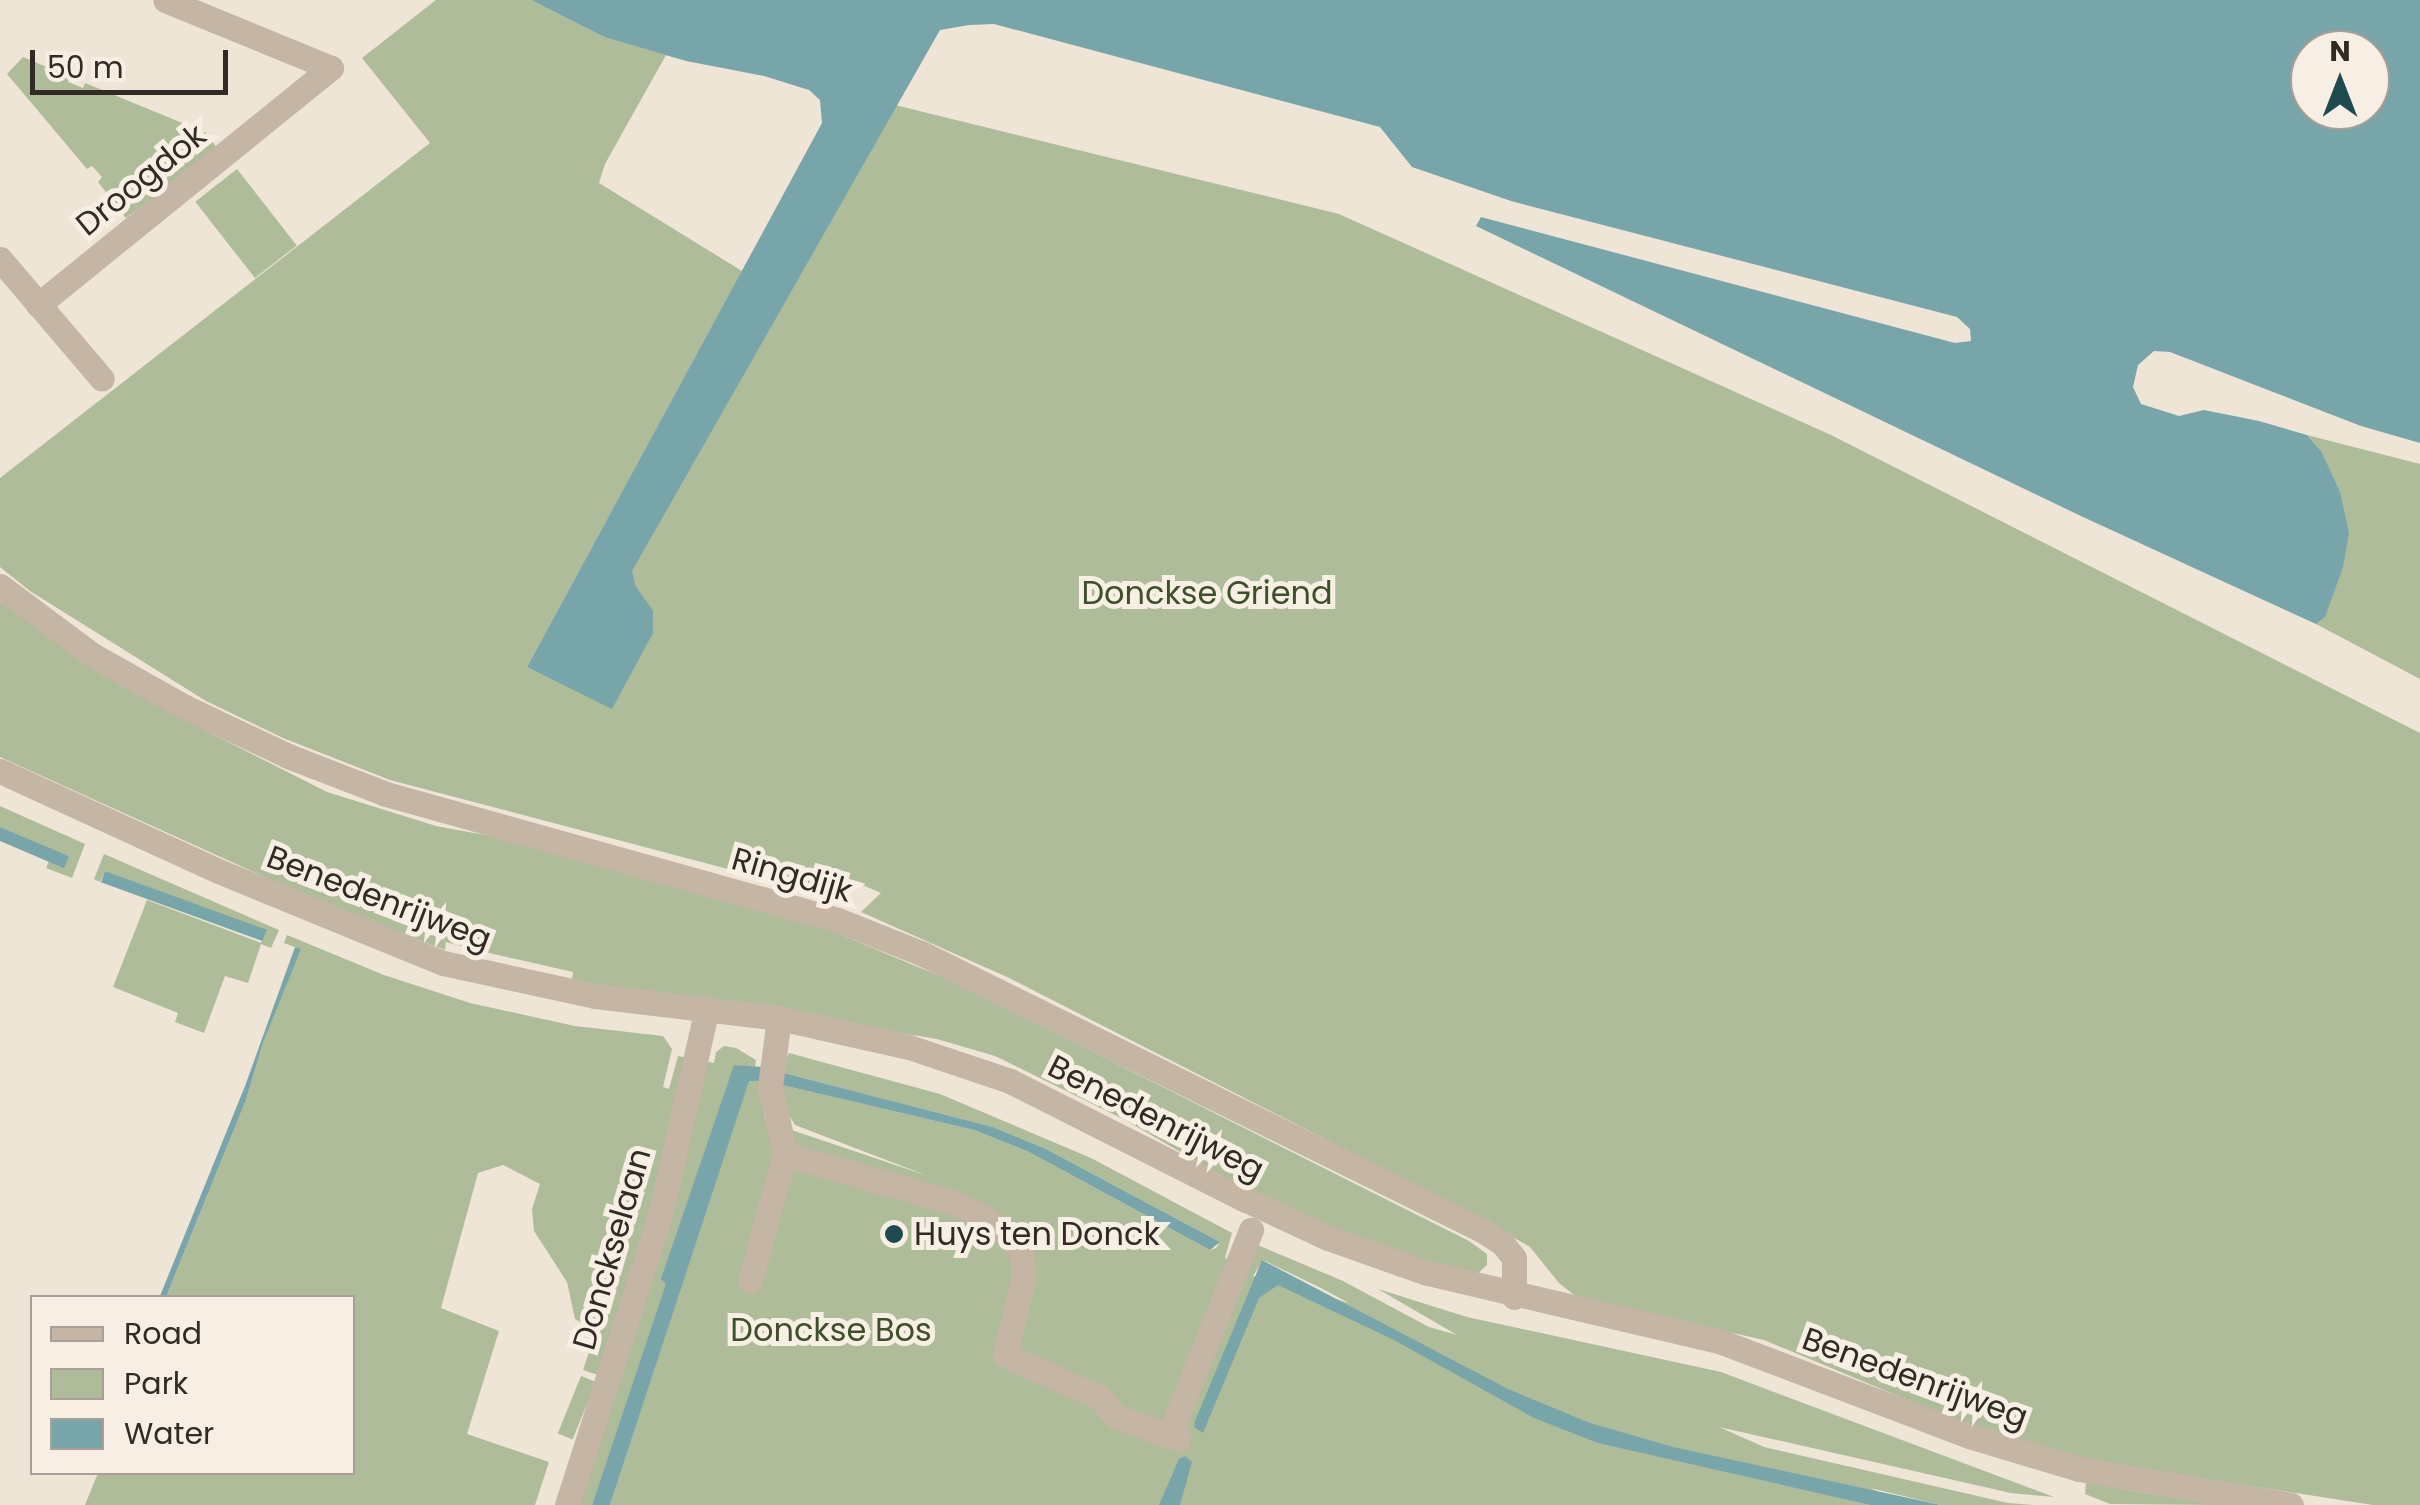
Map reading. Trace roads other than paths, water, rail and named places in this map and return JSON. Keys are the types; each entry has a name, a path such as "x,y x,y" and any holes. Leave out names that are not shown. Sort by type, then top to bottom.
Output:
{"street":[{"name":"Droogdok","path":"38,305 331,68 164,0"},
{"path":"0,259 102,379"},
{"name":"Ringdijk","path":"0,586 94,656 185,708 288,756 386,794 838,920 923,954 1480,1229 1502,1243 1514,1258 1514,1296"},
{"name":"Benedenrijweg","path":"0,772 216,870 443,962 595,996 778,1018 909,1047 1010,1082 1328,1238 1424,1272 1718,1341 1970,1436 2079,1469 2292,1505"},
{"name":"Donckselaan","path":"567,1505 661,1212 706,1008"},
{"path":"750,1280 785,1154 770,1086 778,1018"},
{"path":"785,1154 952,1202 988,1218 1008,1236 1022,1257 1023,1278 1004,1355 1099,1398 1115,1416 1174,1437 1251,1230"}],"water":[{"path":"531,0 2420,0 2420,443 2361,426 2170,352 2154,351 2138,365 2133,387 2141,404 2179,416 2204,410 2259,421 2307,435 2321,451 2340,492 2349,533 2343,567 2325,617 2316,624 2083,517 1476,226 1481,217 1955,343 1971,341 1970,329 1957,317 1511,201 1412,167 1380,127 994,24 969,25 940,30 632,571 635,585 653,611 653,633 612,709 527,667 822,123 820,100 809,90 764,76 686,61 604,37"},
{"path":"0,827 69,856 64,868 0,841"},
{"path":"105,871 267,930 263,941 101,882"},
{"path":"295,947 301,949 263,1043 246,1100 167,1295 160,1295 245,1086"},
{"path":"734,1065 763,1067 762,1081 749,1081 610,1505 592,1505 666,1284 661,1279"},
{"path":"780,1072 993,1127 1046,1149 1220,1242 1210,1250 1029,1152 974,1130 778,1084"},
{"path":"1262,1260 1508,1389 1590,1423 1673,1447 1941,1505 1871,1505 1598,1443 1534,1418 1394,1340 1278,1285 1259,1298 1203,1433 1194,1427 1195,1421"},
{"path":"1185,1456 1192,1462 1180,1505 1159,1505 1179,1459"}],"place":[{"name":"Huys ten Donck","path":"894,1234"}],"park label":[{"name":"Donckse Griend","path":"1207,593"},
{"name":"Donckse Bos","path":"831,1330"}]}
